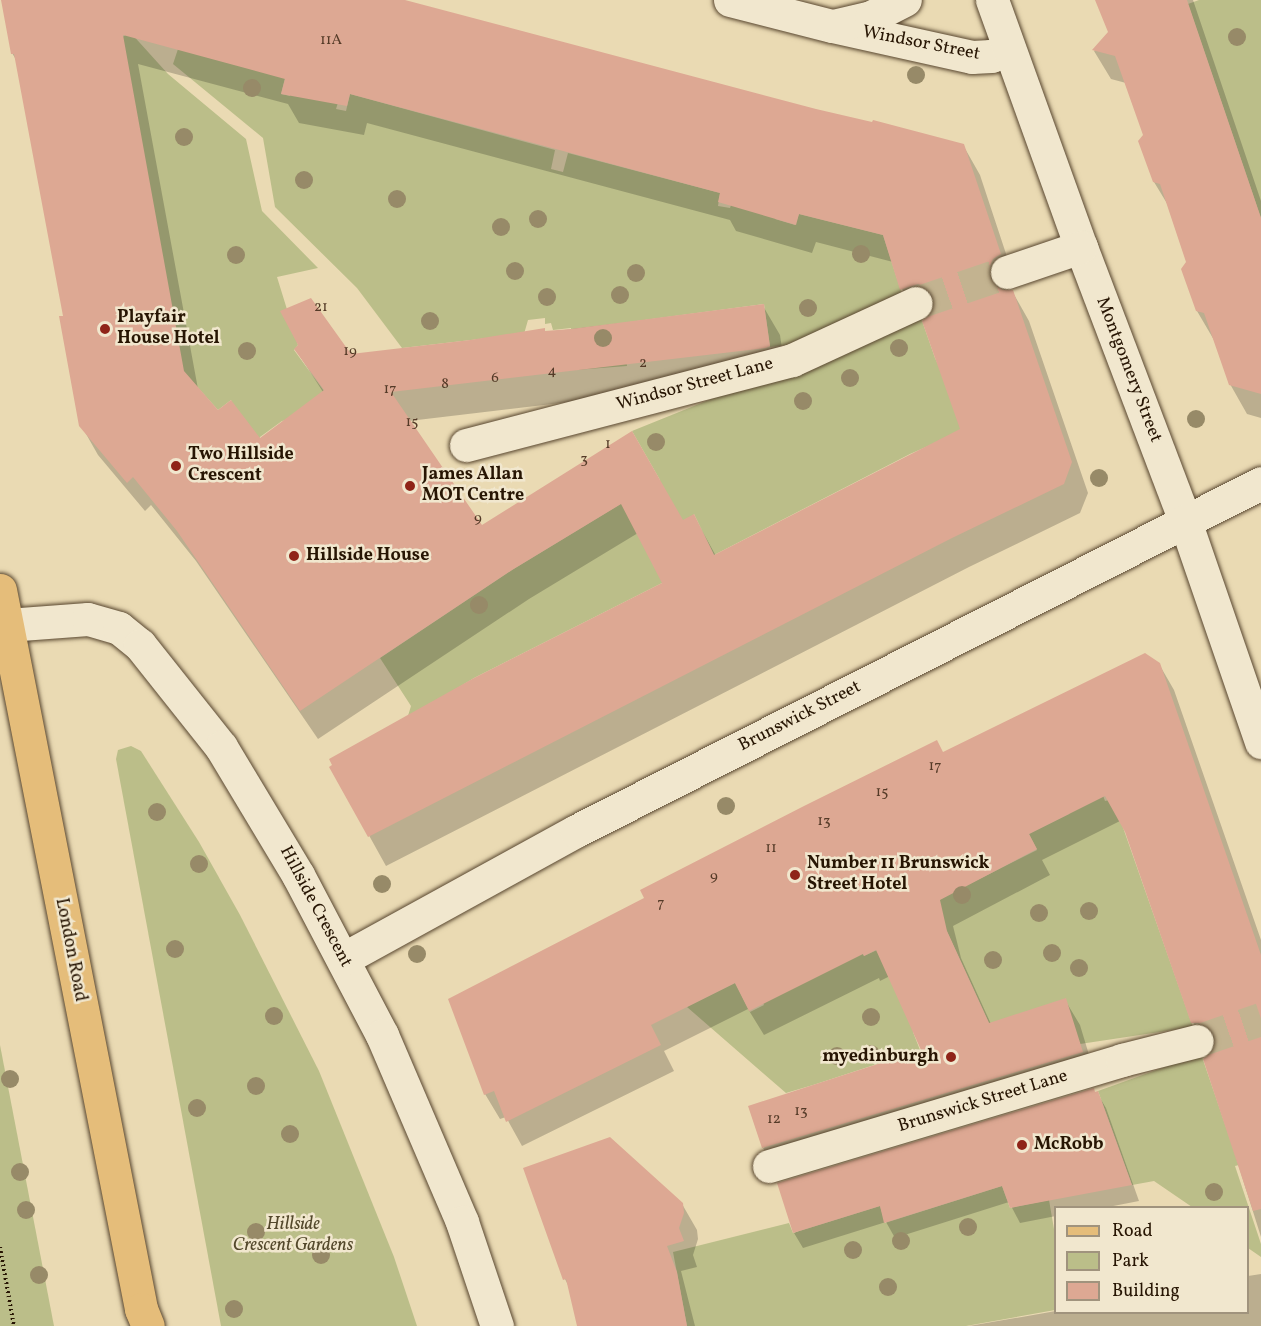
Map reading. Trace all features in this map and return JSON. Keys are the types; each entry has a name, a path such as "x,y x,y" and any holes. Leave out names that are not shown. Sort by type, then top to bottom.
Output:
{"main road":[{"name":"London Road","path":"0,590 143,1320"}],"street":[{"name":"Windsor Street","path":"730,0 832,26 972,57 991,56 1010,50"},
{"name":"Windsor Street","path":"832,26 871,17 905,0"},
{"name":"Montgomery Street","path":"992,0 1081,247 1185,521 1261,742"},
{"path":"1007,272 1081,247"},
{"name":"Windsor Street Lane","path":"466,444 792,360 916,303"},
{"name":"Brunswick Street","path":"343,958 576,831 1261,483"},
{"name":"Hillside Crescent","path":"7,626 88,619 111,624 133,638 221,747 259,806 343,958 422,1124 462,1222 497,1326"},
{"name":"Brunswick Street Lane","path":"769,1166 1122,1060 1197,1041"}],"path":[{"path":"0,1247 14,1326"}],"green space":[{"path":"1199,0 1261,0 1261,218 1188,4"},
{"path":"130,32 168,74 246,139 262,211 318,268 277,277 298,345 294,350 337,409 282,421 260,437 252,454 231,400 218,410 183,371 121,38"},
{"path":"178,49 285,78 281,94 290,96 294,80 341,93 336,109 346,111 350,94 555,150 551,169 563,172 568,153 720,193 718,206 730,208 734,196 777,208 775,219 795,225 799,214 883,235 902,294 815,342 770,347 764,304 622,323 627,366 575,370 571,328 553,330 551,323 545,324 545,318 528,320 524,334 402,348 357,288 275,207 263,138 173,64"},
{"path":"920,315 935,358 969,428 910,454 714,555 694,514 662,583 474,678 407,719 411,706 380,658 512,570 660,480 632,431"},
{"name":"Hillside Crescent Gardens","path":"131,746 141,751 199,842 240,915 319,1071 394,1257 417,1326 221,1326 116,759 118,750"},
{"path":"1096,776 1105,801 1113,799 1193,1027 1080,1044 989,1023 944,925 913,1032 920,1050 813,1085 786,1093 687,1007 735,983 750,1012 764,1005 750,976 849,927 864,956 886,946 926,906 1037,850 1029,834 1069,814 1076,794"},
{"path":"0,1045 54,1326 0,1326"},
{"path":"1201,1054 1239,1165 1235,1166 1248,1206 1191,1206 1154,1181 1132,1185 1098,1091"},
{"path":"1002,1186 1010,1208 1049,1200 1054,1229 1054,1310 966,1326 687,1326 673,1252 789,1223 793,1233 880,1206 885,1223"},
{"path":"1249,1208 1261,1244 1261,1257 1249,1249"}],"building":[{"path":"1,0 405,0 816,109 872,122 873,120 964,144 1001,254 993,259 989,268 989,279 1003,290 1013,290 1072,462 1064,484 952,538 368,837 329,767 332,765 329,759 474,678 662,583 621,504 512,570 300,711 177,531 133,477 127,483 79,426 59,316 63,316 14,54 11,54","holes":["123,35 285,79 281,94 347,106 350,94 720,193 718,202 796,225 799,214 883,235 900,290 918,284 927,288 933,296 935,305 932,313 922,321 960,429 714,555 694,514 683,520 632,431 482,525 391,392 766,348 770,346 764,304 571,329 545,331 545,328 470,340 351,354 311,298 280,311 298,345 294,349 324,390 260,438 231,400 218,410 184,371"]},
{"path":"1095,0 1187,0 1261,218 1261,394 1229,385 1204,313 1196,311 1181,269 1186,262 1160,184 1153,182 1138,141 1143,135 1115,56 1092,50 1108,32"},
{"path":"1145,653 1160,663 1261,955 1261,1209 1253,1211 1203,1059 1215,1047 1215,1036 1203,1023 1191,1023 1125,832 1105,796 1029,834 1037,849 940,900 947,931 989,1023 1066,998 1083,1052 762,1148 748,1106 921,1050 876,950 864,956 863,954 749,1011 735,983 651,1025 661,1045 506,1122 494,1091 484,1095 448,999 644,898 640,890 804,806 937,740 943,752"},
{"path":"1094,1088 1095,1092 1098,1091 1132,1185 1010,1208 1002,1186 884,1223 880,1206 793,1233 777,1183"},
{"path":"610,1137 683,1203 684,1213 679,1228 684,1241 667,1246 677,1272 687,1326 577,1326 566,1279 563,1280 523,1168"}],"tunnel":[{"path":"916,303 1007,272"},
{"path":"1197,1041 1261,1019"}],"place":[{"name":"Playfair House Hotel","path":"105,329"},
{"name":"Two Hillside Crescent","path":"176,466"},
{"name":"James Allan MOT Centre","path":"410,486"},
{"name":"Hillside House","path":"294,556"},
{"name":"Number 11 Brunswick Street Hotel","path":"795,875"},
{"name":"myedinburgh","path":"951,1057"},
{"name":"McRobb","path":"1022,1145"}]}
